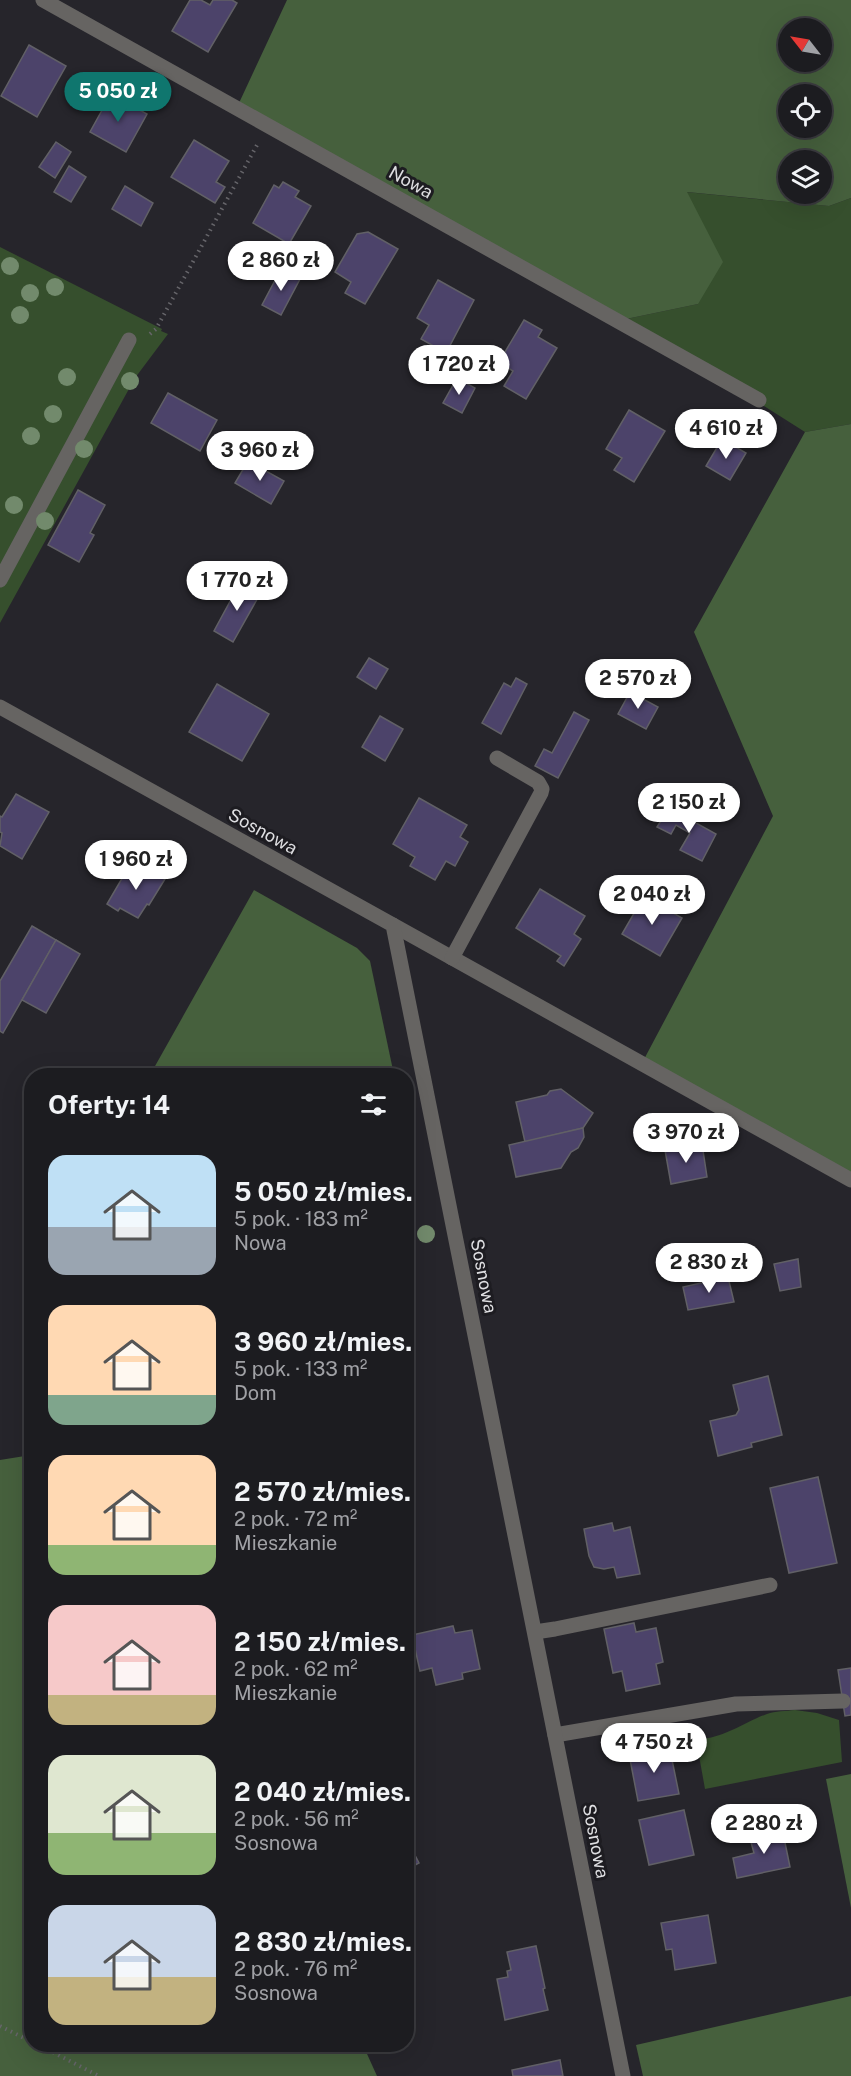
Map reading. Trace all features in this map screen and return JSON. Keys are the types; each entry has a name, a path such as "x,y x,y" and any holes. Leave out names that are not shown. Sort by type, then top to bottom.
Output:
{"street":[{"name":"Nowa","path":"42,0 759,400"},
{"path":"0,580 129,340"},
{"name":"Sosnowa","path":"0,707 393,925 623,2076"},
{"path":"452,958 541,793 538,782 497,758"},
{"path":"393,925 851,1180"},
{"path":"535,1632 770,1585"},
{"path":"555,1735 736,1704 843,1701"}],"path":[{"path":"129,340 143,342 156,329 268,125"},
{"path":"0,2026 24,2038"},
{"path":"52,2052 99,2076"}],"green space":[{"path":"287,0 851,0 851,198 829,206 809,204 832,204 832,150 778,150 778,201 687,192 723,262 698,304 626,319 239,103"},
{"path":"686,192 778,201 778,204 829,206 851,198 851,424 805,432 626,319 698,304"},
{"path":"0,247 168,334 135,378 0,623"},
{"path":"851,424 851,1182 641,1065 773,816 694,632 805,432"},
{"path":"254,890 357,948 370,961 393,1068 154,1068"},
{"path":"24,1456 24,2052 366,2052 377,2076 0,2076 0,1460"},
{"path":"795,1710 817,1713 839,1720 842,1762 705,1789 696,1739 724,1734 770,1713"},
{"path":"851,1774 851,1908 826,1779"},
{"path":"851,1996 851,2076 643,2076 636,2045"}],"building":[{"path":"190,0 201,0 210,5 213,0 232,0 237,3 208,52 172,31"},
{"path":"29,45 66,66 37,117 1,96"},
{"path":"111,94 147,114 126,152 90,132"},
{"path":"194,140 229,161 216,182 225,187 215,203 171,177"},
{"path":"56,142 71,152 55,178 39,167"},
{"path":"69,166 86,177 71,202 54,192"},
{"path":"283,182 299,191 295,197 311,206 289,244 253,223 274,185 279,188"},
{"path":"125,186 153,203 141,226 112,209"},
{"path":"368,232 398,249 365,304 345,293 351,282 335,272 357,234"},
{"path":"281,269 300,279 281,315 262,305"},
{"path":"438,280 474,300 446,353 421,339 429,325 417,318"},
{"path":"524,320 542,330 538,337 557,348 526,399 504,386 513,371 499,362"},
{"path":"457,378 475,388 462,413 443,403"},
{"path":"168,393 217,420 200,451 151,423"},
{"path":"629,410 665,431 634,482 614,470 622,458 606,449"},
{"path":"722,439 746,453 730,480 706,466"},
{"path":"248,461 284,481 271,504 235,483"},
{"path":"78,490 105,505 90,533 94,535 79,562 48,545"},
{"path":"240,583 260,594 233,642 214,631"},
{"path":"369,658 388,669 376,689 357,677"},
{"path":"516,678 527,684 501,734 482,723 504,683 511,687"},
{"path":"217,684 269,714 242,761 189,732"},
{"path":"630,692 658,707 646,729 618,714"},
{"path":"574,712 589,720 558,778 535,766 544,749 552,753"},
{"path":"380,716 403,729 385,761 362,747"},
{"path":"16,794 49,812 22,859 0,846 2,833 0,832 0,816 2,817"},
{"path":"419,798 467,825 460,837 468,842 455,866 446,861 435,880 410,866 415,857 393,844"},
{"path":"669,808 716,834 702,861 680,850 690,833 676,825 671,834 657,827"},
{"path":"131,863 165,879 138,918 120,908 118,911 107,904"},
{"path":"540,889 585,916 574,934 581,939 564,966 557,961 561,956 516,928"},
{"path":"644,896 682,918 660,956 622,934"},
{"path":"32,926 56,940 3,1033 0,1031 0,981"},
{"path":"56,940 80,954 46,1013 22,1000"},
{"path":"561,1089 593,1113 583,1128 525,1142 516,1102 547,1095 550,1091"},
{"path":"583,1128 584,1137 578,1148 571,1152 561,1168 516,1177 509,1145"},
{"path":"702,1144 707,1177 671,1184 665,1150"},
{"path":"798,1259 801,1287 780,1291 774,1264"},
{"path":"728,1277 734,1302 688,1310 683,1287"},
{"path":"768,1376 782,1435 751,1443 752,1447 718,1456 710,1421 736,1415 739,1410 733,1385"},
{"path":"818,1477 837,1563 789,1573 770,1488"},
{"path":"612,1523 614,1531 630,1527 640,1574 617,1578 614,1567 604,1569 594,1567 589,1556 584,1529"},
{"path":"634,1623 636,1632 656,1628 663,1662 656,1664 660,1684 626,1691 622,1671 613,1673 604,1629"},
{"path":"453,1626 455,1633 472,1630 480,1669 462,1673 463,1679 436,1685 432,1668 420,1671 414,1635"},
{"path":"851,1668 851,1715 845,1716 838,1670"},
{"path":"669,1745 679,1794 638,1801 629,1754"},
{"path":"684,1810 694,1855 649,1865 639,1820"},
{"path":"782,1828 790,1867 737,1878 733,1858 754,1853 749,1835"},
{"path":"414,1853 419,1863 414,1866"},
{"path":"708,1915 716,1963 675,1970 672,1949 666,1950 661,1923"},
{"path":"536,1946 548,2010 505,2020 497,1979 508,1977 507,1971 511,1970 507,1952"},
{"path":"560,2060 563,2076 513,2076 512,2070"}]}
